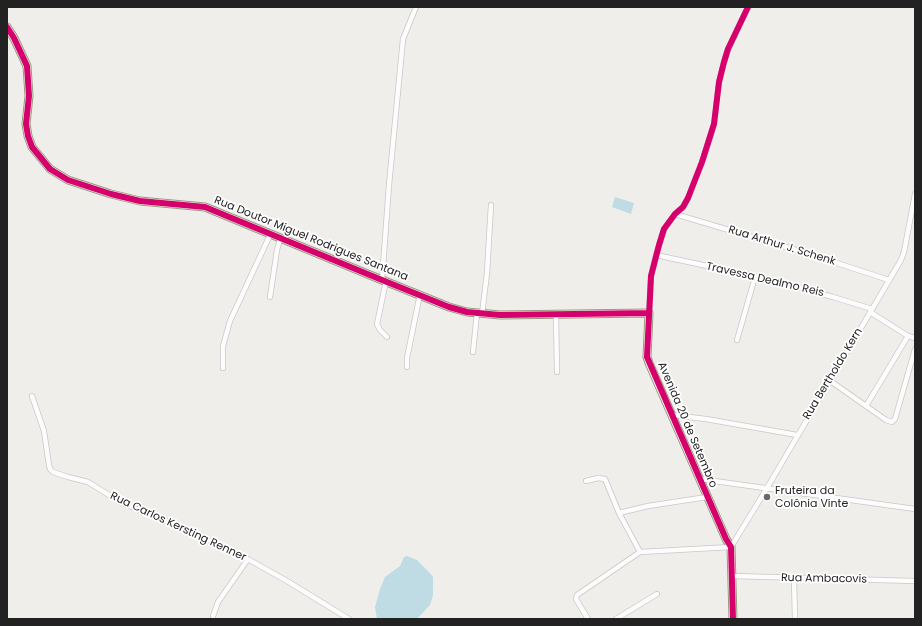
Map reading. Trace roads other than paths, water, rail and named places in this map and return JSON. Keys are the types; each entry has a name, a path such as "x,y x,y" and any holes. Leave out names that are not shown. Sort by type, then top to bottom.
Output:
{"street":[{"path":"387,337 380,330 377,324 384,281 389,185 403,39 416,7"},
{"name":"Avenida 20 de Setembro","path":"732,619 731,547 726,540 707,497 648,357 649,313 652,276 656,255 664,229 675,214 683,207 688,198 705,155 714,124 719,82 724,62 728,49 748,7"},
{"name":"Rua Doutor Miguel Rodrigues Santana","path":"7,27 14,38 27,66 29,96 26,124 32,147 50,169 68,180 111,194 140,201 205,207 384,281 449,306 480,314 649,313"},
{"name":"Rua Bertholdo Kern","path":"731,547 889,280 904,252 915,194"},
{"path":"474,352 475,331 480,314 487,273 492,205"},
{"name":"Rua Arthur J. Schenk","path":"675,214 806,253 889,280"},
{"path":"223,368 223,346 230,321 270,235"},
{"path":"270,297 280,239"},
{"name":"Travessa Dealmo Reis","path":"656,255 755,277 826,295 871,310 908,336 915,338"},
{"path":"738,340 755,277"},
{"path":"407,367 407,358 420,294"},
{"path":"556,314 557,372"},
{"path":"866,406 908,336"},
{"path":"829,380 886,420 890,422 894,421 915,349"},
{"name":"Rua Carlos Kersting Renner","path":"32,396 44,431 49,465 53,472 88,482 122,503 162,519 248,559 349,619"},
{"path":"672,415 706,419 797,435"},
{"path":"586,481 598,478 605,479 640,552"},
{"path":"700,479 915,509"},
{"path":"620,513 648,506 707,497"},
{"path":"588,619 576,599 577,595 640,552 731,547"},
{"path":"213,616 218,602 248,559"},
{"name":"Rua Ambacovis","path":"732,576 915,581"},
{"path":"794,578 795,619"},
{"path":"616,619 657,594"}],"water":[{"path":"615,197 634,203 631,214 612,207"},
{"path":"407,556 417,560 433,577 433,595 430,605 417,619 377,619 375,607 385,577 400,566 404,557"}],"place":[{"name":"Fruteira da Colônia Vinte","path":"767,497"}]}
